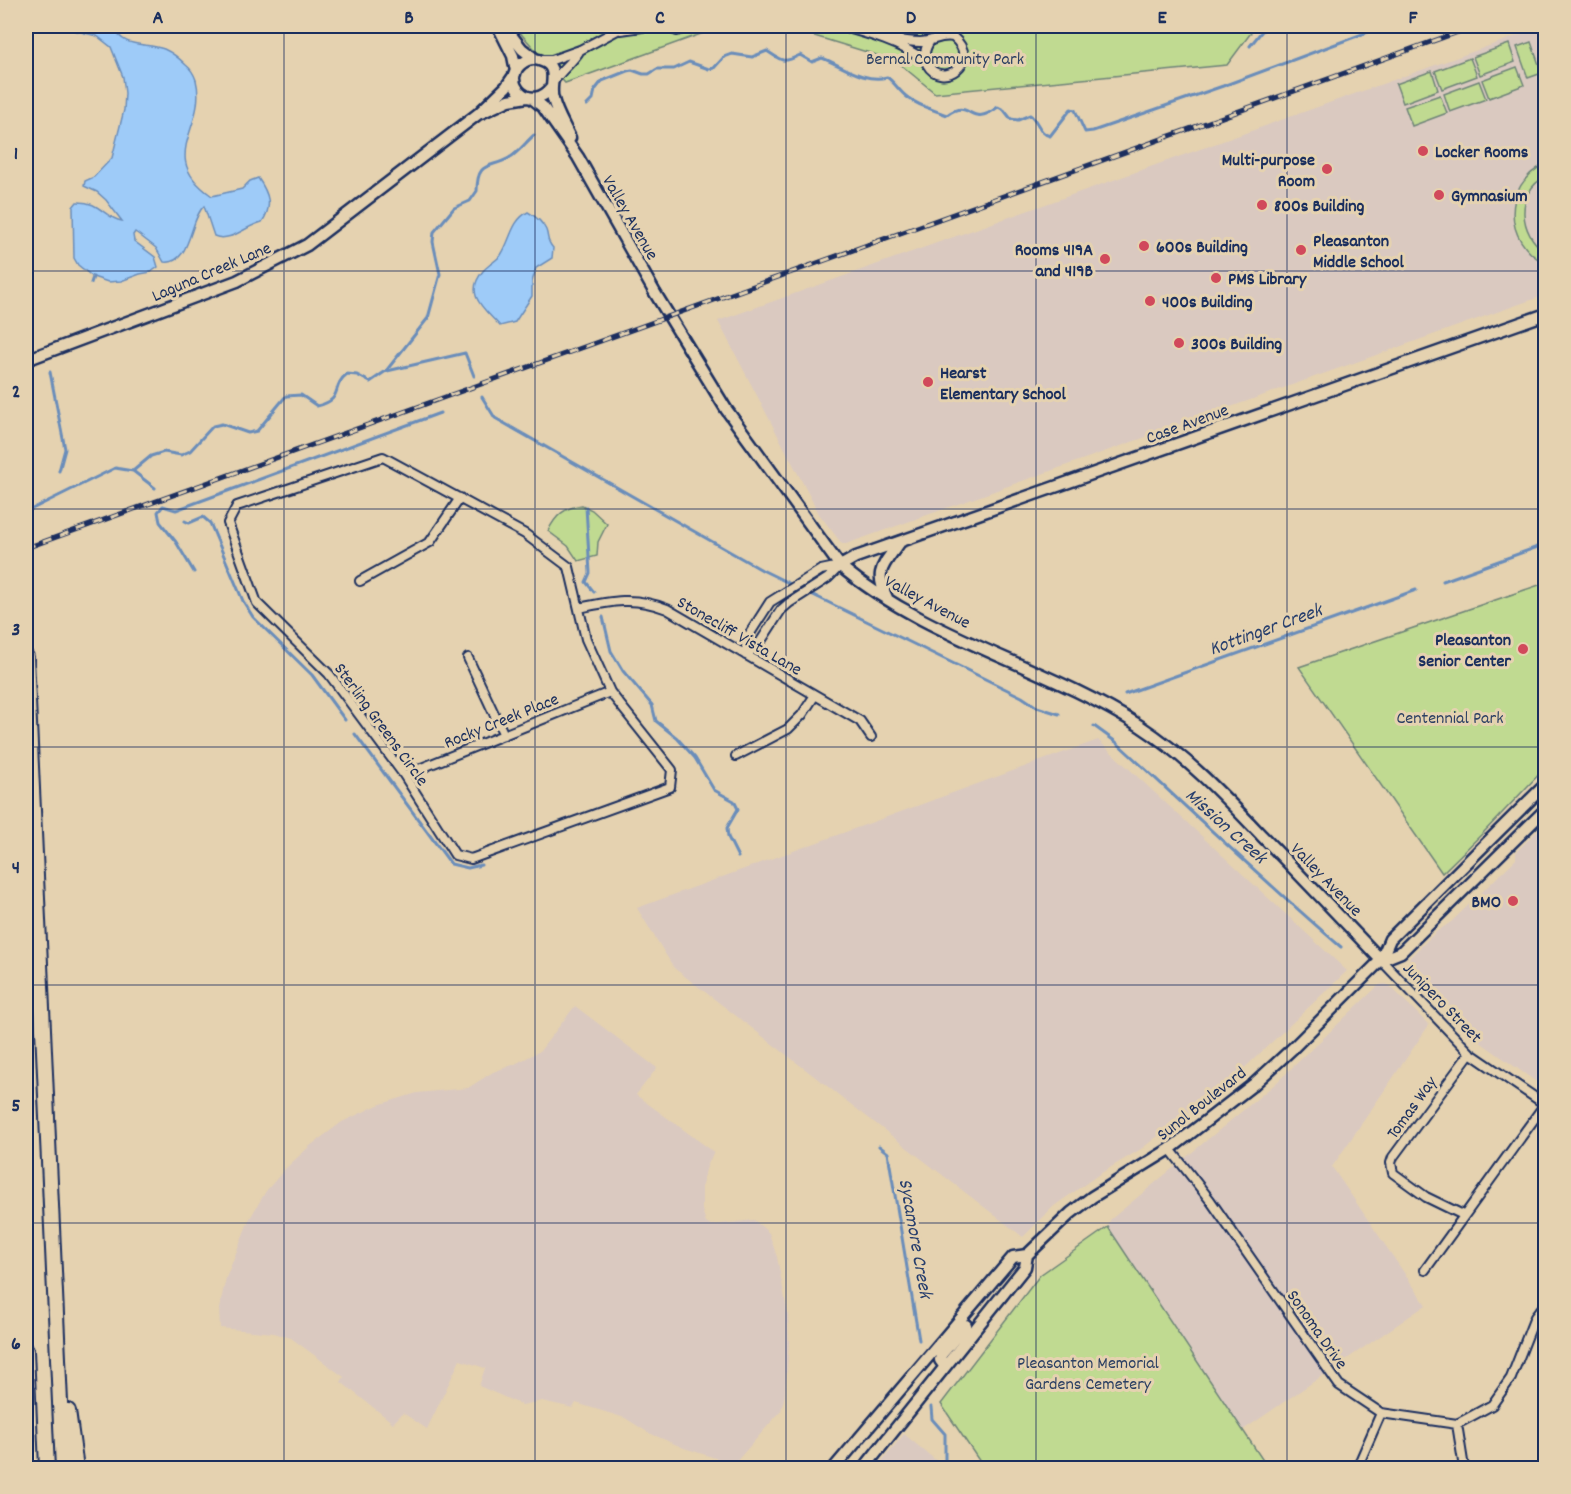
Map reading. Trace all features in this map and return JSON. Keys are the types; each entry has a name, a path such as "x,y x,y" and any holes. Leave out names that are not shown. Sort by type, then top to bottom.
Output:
{"highway":[{"path":"26,657 63,1468"},
{"path":"56,1314 76,1468"},
{"path":"26,1351 26,1403 31,1468"}],"street":[{"path":"498,26 513,56 515,84 519,92 530,98 541,98 547,94 560,72 580,50"},
{"path":"504,26 522,49 551,68 553,84"},
{"path":"515,73 524,62 552,60 580,50 625,26"},
{"path":"617,31 649,26 665,26 677,31 690,26"},
{"path":"840,26 872,35 914,42 930,41 939,36 953,37 960,43 964,59 958,69 946,75 934,72 926,61 911,52 872,35"},
{"path":"926,61 925,52 930,41"},
{"name":"Laguna Creek Lane","path":"26,360 226,285 307,245 478,114 506,87 515,73"},
{"name":"Valley Avenue","path":"553,84 553,102 578,157 655,293 726,409 840,566 890,603 1114,711 1166,745 1195,768 1224,796 1381,960"},
{"name":"Laguna Creek Lane","path":"478,114 509,100 530,98"},
{"name":"Valley Avenue","path":"530,98 543,107 578,157"},
{"name":"Case Avenue","path":"746,655 759,644 781,610 828,578 840,566 856,557 1545,314"},
{"name":"Sterling Greens Circle","path":"383,457 460,498 525,534 569,567 586,639 610,692 672,770 670,787 471,859 455,855 404,776 329,674 257,603 228,523 237,506 383,457"},
{"path":"360,581 430,542 460,498"},
{"path":"890,603 881,585 880,577 886,562 900,542"},
{"name":"Case Avenue","path":"746,655 747,638 770,602 821,570 840,566"},
{"name":"Stonecliff Vista Lane","path":"579,608 635,600 651,602 667,609 860,721 871,737"},
{"path":"468,658 504,735"},
{"name":"Rocky Creek Place","path":"404,776 610,692"},
{"path":"736,756 788,729 802,715 815,694"},
{"name":"Sunol Boulevard","path":"834,1468 1013,1257 1027,1255 1071,1213 1170,1149 1272,1068 1381,960 1390,939 1545,784"},
{"name":"Sunol Boulevard","path":"1381,960 1401,952 1545,809"},
{"name":"Junipero Street","path":"1381,960 1470,1053 1545,1104"},
{"name":"Tomas Way","path":"1463,1215 1426,1197 1393,1173 1391,1163 1393,1157 1470,1053"},
{"path":"1425,1270 1545,1104"},
{"name":"Sonoma Drive","path":"1170,1149 1210,1200 1339,1385 1381,1413 1457,1424"},
{"name":"Sunol Boulevard","path":"864,1468 1026,1267 1027,1255"},
{"path":"945,1367 940,1360 941,1355 970,1320 981,1296"},
{"path":"1464,1468 1457,1424 1492,1405 1512,1378 1535,1317 1545,1303"},
{"path":"1358,1468 1381,1413"}],"shaded area":[{"path":"1545,26 1545,295 846,544 842,544 819,514 718,321"},
{"path":"1098,740 1347,971 1235,1077 1141,1149 1098,1175 1054,1206 1023,1237 674,968 637,908"},
{"path":"1545,823 1545,1088 1473,1037 1441,1006 1408,964 1410,957 1436,932 1451,922 1516,859 1516,852"},
{"path":"1379,985 1389,985 1429,1025 1332,1167 1426,1305 1243,1430 1108,1227 1110,1220 1275,1084"},
{"path":"575,1006 657,1068 636,1095 714,1152 702,1185 702,1210 706,1222 711,1225 754,1220 769,1233 777,1257 788,1315 789,1342 785,1395 781,1411 734,1464 684,1448 649,1433 625,1418 576,1403 573,1408 542,1401 522,1405 479,1386 485,1368 460,1360 427,1429 403,1413 393,1423 341,1382 344,1377 291,1338 274,1333 220,1328 219,1309 226,1278 249,1220 266,1191 310,1146 342,1122 378,1105 417,1093 468,1088 493,1072 540,1051"},
{"path":"904,1434 945,1468 876,1468"}],"green space":[{"path":"514,26 723,26 565,83"},
{"name":"Bernal Community Park","path":"723,26 1256,26 1227,65 935,93 896,61 795,30"},
{"path":"1531,42 1542,73 1528,78 1517,47"},
{"path":"1509,44 1515,62 1480,75 1473,57"},
{"path":"1470,58 1477,76 1442,89 1435,71"},
{"path":"1517,67 1524,85 1489,98 1482,80"},
{"path":"1432,71 1438,90 1403,103 1396,84"},
{"path":"1479,81 1486,99 1450,112 1444,94"},
{"path":"1440,95 1447,113 1412,126 1405,107"},
{"path":"1545,164 1545,177 1535,184 1529,193 1524,214 1530,235 1545,251 1545,263 1531,254 1521,242 1515,228 1513,214 1515,199 1521,185 1531,173"},
{"path":"582,505 592,510 607,524 598,542 597,556 578,561 568,546 548,531 561,513"},
{"name":"Centennial Park","path":"1545,583 1545,768 1442,873 1299,667"},
{"name":"Pleasanton Memorial Gardens Cemetery","path":"1108,1227 1268,1468 984,1468 941,1404 1040,1275"}],"water":[{"path":"71,26 114,26 117,33 128,42 164,49 189,68 196,80 198,97 196,113 187,141 185,154 187,168 195,182 212,196 242,189 250,181 258,178 265,189 268,200 268,211 262,222 232,236 220,238 214,236 204,206 195,221 185,249 173,261 164,262 156,248 135,232 134,241 155,257 158,267 151,272 121,281 108,282 93,277 78,265 74,258 73,207 77,202 91,204 122,221 106,200 97,192 84,186 85,181 94,177 112,158 124,110 125,93 123,77 111,47 97,36 72,30"},
{"path":"528,212 544,227 548,241 553,248 552,258 536,268 532,282 532,296 515,322 500,326 478,301 475,287 483,271 501,255 518,220"}],"waterway":[{"path":"1250,46 1266,26"},
{"path":"587,105 593,99 595,90 602,81 627,71 649,74 657,69 674,69 689,62 709,69 714,68 724,57 732,54 752,57 767,51 782,60 789,60 800,55 812,62 822,58 862,76 887,77 911,100 947,115 961,109 981,115 998,107 1004,110 1011,119 1018,120 1030,115 1043,133 1050,136 1071,109 1075,110 1085,132 1093,131 1384,26"},
{"path":"26,512 115,468 133,471 151,456 164,452 181,455 190,451 213,426 222,424 248,433 257,431 286,396 301,395 317,406 331,400 347,374 357,375 370,382 386,371 428,318 440,274 433,242 434,232 454,208 470,201 477,191 479,174 482,170 512,156 534,135"},
{"path":"91,283 93,277"},
{"path":"387,371 465,353 474,376"},
{"path":"50,372 65,449 59,471"},
{"path":"482,397 495,418 762,570 1022,697 1037,707 1059,714"},
{"path":"194,572 176,542 160,522 158,512 163,506 176,510 440,413"},
{"path":"133,471 155,488"},
{"name":"Sycamore Creek","path":"586,507 590,573 586,582 594,592"},
{"path":"185,521 189,523 203,517 210,523 243,601 253,617 312,675 345,720"},
{"name":"Kottinger Creek","path":"1443,581 1546,544"},
{"name":"Kottinger Creek","path":"1125,694 1416,590"},
{"name":"Sycamore Creek","path":"603,617 611,651 623,671 652,705 656,721 677,738 695,758 714,790 734,801 738,809 727,828 728,837 738,857"},
{"name":"Mission Creek","path":"1094,726 1116,742 1341,947"},
{"path":"355,734 451,864 468,868 481,865"},
{"name":"Sycamore Creek","path":"879,1146 888,1153 919,1340"},
{"name":"Sycamore Creek","path":"931,1407 932,1419 945,1434 945,1468"}],"railway":[{"path":"26,548 1475,26"}],"place":[{"name":"Locker Rooms","path":"1423,151"},
{"name":"Multi-purpose Room","path":"1327,169"},
{"name":"Gymnasium","path":"1439,195"},
{"name":"800s Building","path":"1262,205"},
{"name":"600s Building","path":"1144,246"},
{"name":"Pleasanton Middle School","path":"1301,250"},
{"name":"Rooms 419A and 419B","path":"1105,259"},
{"name":"PMS Library","path":"1216,278"},
{"name":"400s Building","path":"1150,301"},
{"name":"300s Building","path":"1179,343"},
{"name":"Hearst Elementary School","path":"928,382"},
{"name":"Pleasanton Senior Center","path":"1523,649"},
{"name":"BMO","path":"1513,901"}]}
